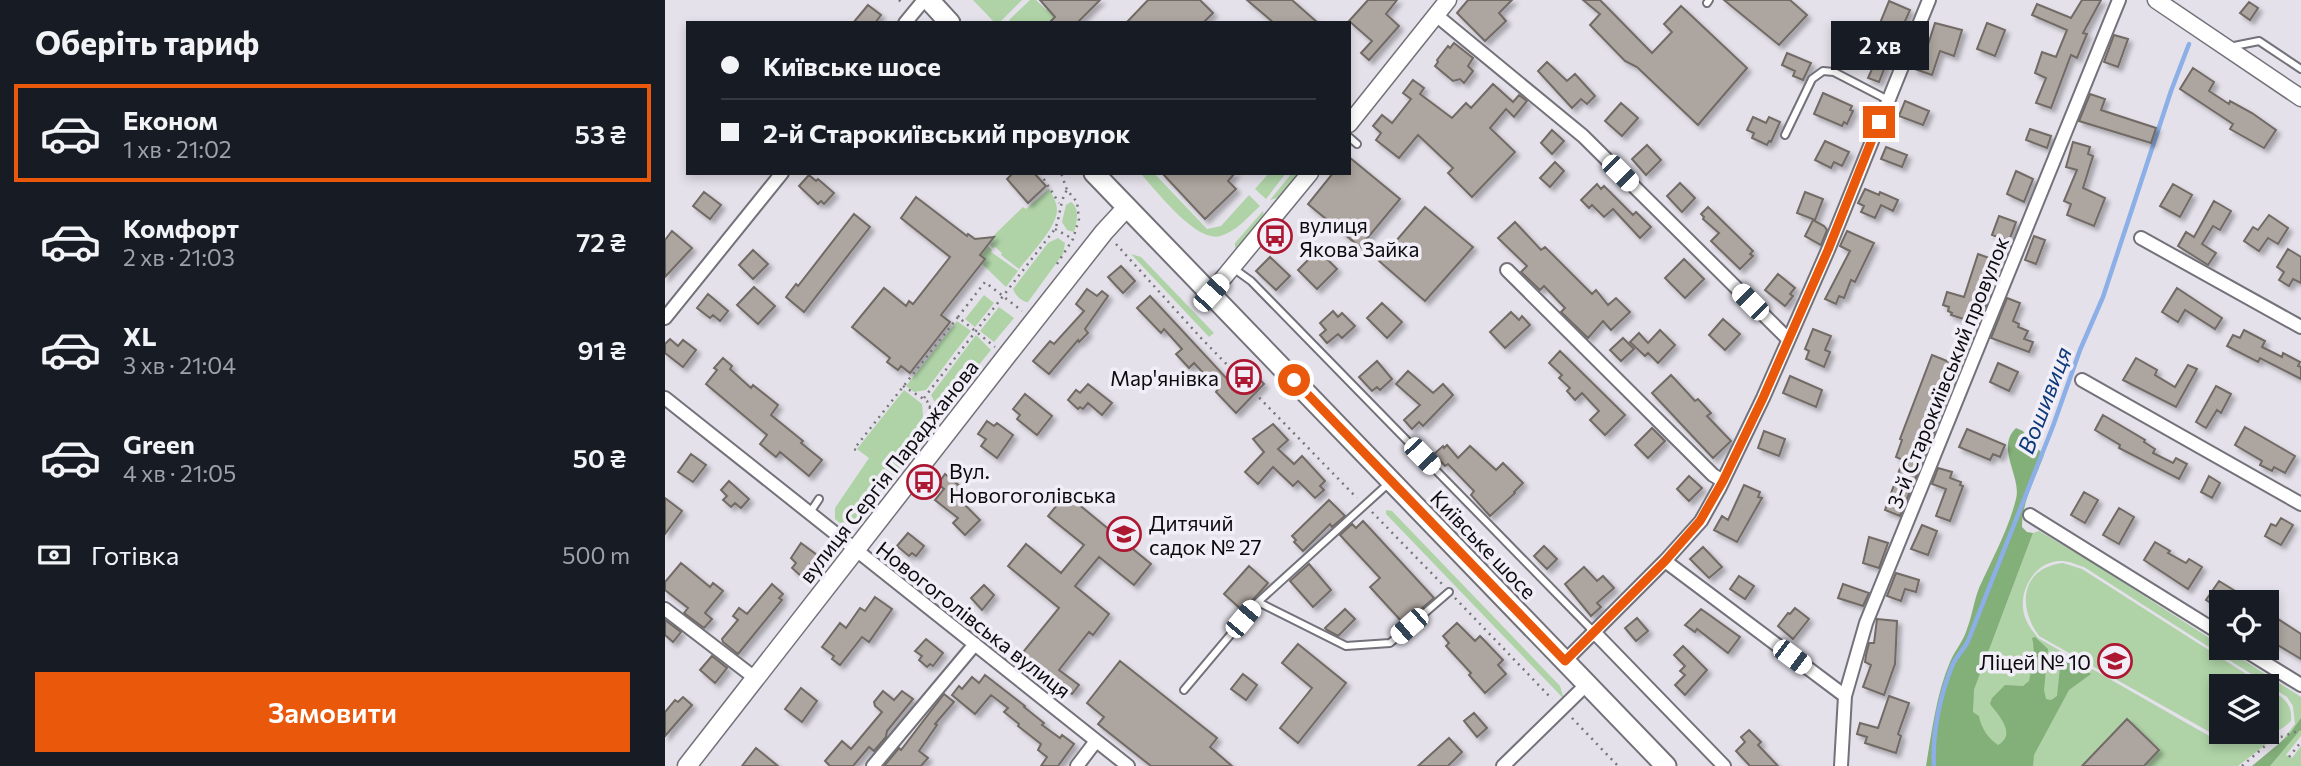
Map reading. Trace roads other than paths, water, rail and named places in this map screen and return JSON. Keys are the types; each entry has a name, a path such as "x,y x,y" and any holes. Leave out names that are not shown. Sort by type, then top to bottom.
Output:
{"main road":[{"path":"926,0 948,21"},
{"name":"Київське шосе","path":"1096,175 1666,766"},
{"name":"вулиця Сергія Параджанова","path":"687,766 1127,206"}],"street":[{"path":"907,21 926,0"},
{"path":"1351,121 1448,0"},
{"path":"1565,661 1665,561 1700,521 1723,481 1828,250 1929,0"},
{"name":"3-й Старокиївський провулок","path":"1842,766 1846,696 1866,623 2119,0"},
{"path":"2158,0 2301,98"},
{"path":"1436,15 1583,136 1787,338"},
{"path":"665,318 780,175"},
{"path":"1211,293 1308,175"},
{"path":"2141,238 2301,327"},
{"path":"1507,270 1713,475 1723,481"},
{"path":"2082,380 2301,504"},
{"name":"Новогоголівська вулиця","path":"665,398 1128,766"},
{"path":"2030,514 2209,627"},
{"path":"1665,561 1846,696"},
{"path":"665,609 755,678"},
{"path":"1593,631 1724,766"},
{"path":"873,766 975,644"},
{"path":"2260,660 2301,685"},
{"path":"1503,766 1587,684"},
{"path":"1077,766 1096,741"}],"lane":[{"path":"2227,47 2259,41 2301,69"},
{"path":"1785,135 1812,79 1823,71 1834,72 1888,100"},
{"path":"1351,139 1357,144"},
{"path":"1233,268 1251,281 1593,631"},
{"path":"1184,690 1258,602 1391,481"},
{"path":"809,514 819,499"},
{"path":"1258,602 1346,646 1390,643 1449,592"}],"waterway":[{"name":"Вошивиця","path":"1934,766 1936,727 1948,676 1968,641 2103,297 2189,44"}],"place":[{"name":"вулиця Якова Зайка","path":"1275,236"},
{"name":"Мар'янівка","path":"1244,377"},
{"name":"Вул. Новогоголівська","path":"924,482"},
{"name":"Дитячий садок № 27","path":"1124,534"},
{"name":"Ліцей № 10","path":"2115,661"}]}
